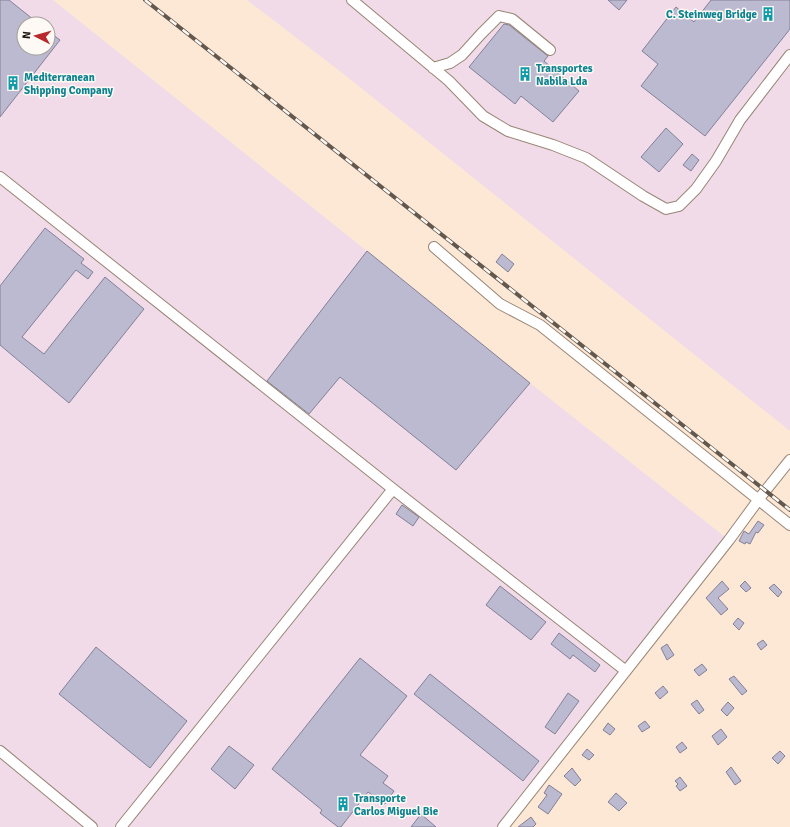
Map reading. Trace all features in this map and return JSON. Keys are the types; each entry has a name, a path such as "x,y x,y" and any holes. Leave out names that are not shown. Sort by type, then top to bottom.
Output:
{"street":[{"path":"352,0 450,81 483,116 508,131 553,145 586,158 643,196 666,209 679,206 696,189 716,162 740,120 790,55"},
{"path":"433,68 450,63 462,55 499,16 512,19 550,50"},
{"path":"0,177 393,489 626,671"},
{"path":"434,247 500,304 540,325 790,525"},
{"path":"503,827 729,540 790,460"},
{"path":"121,827 393,489"},
{"path":"0,751 92,827"}],"shaded area":[{"path":"0,0 53,0 530,383 729,540 502,827 0,827"},
{"path":"247,0 790,0 790,431 341,72"}],"building":[{"name":"Mediterranean Shipping Company","path":"0,0 9,0 29,16 16,16 16,56 48,56 0,117"},
{"path":"608,0 627,0 619,10"},
{"path":"711,0 790,0 790,29 705,136 641,86 658,64 642,51 676,7 694,22"},
{"name":"Transportes Nabila Lda","path":"504,24 509,25 548,56 544,61 579,91 553,122 521,96 515,104 469,67"},
{"name":"Mediterranean Shipping Company","path":"56,37 60,40 56,45"},
{"path":"666,128 683,144 659,172 641,157"},
{"path":"692,154 699,160 691,171 683,165"},
{"path":"45,228 84,259 81,263 93,272 88,279 76,270 22,337 44,354 105,277 144,309 69,403 0,345 0,286"},
{"path":"367,251 530,383 456,470 340,377 309,414 267,381"},
{"path":"502,254 514,264 508,272 496,262"},
{"path":"402,505 419,517 413,526 396,514"},
{"path":"758,521 764,525 758,533 756,532 750,544 746,542 745,544 739,541 744,531 749,534"},
{"path":"722,581 729,589 718,598 728,609 721,615 706,598"},
{"path":"745,581 751,588 746,592 740,586"},
{"path":"774,584 782,592 778,597 769,588"},
{"path":"500,586 546,622 531,640 486,605"},
{"path":"738,618 744,623 739,630 733,624"},
{"path":"559,633 600,665 595,672 573,655 570,659 551,644"},
{"path":"763,640 767,645 761,650 757,644"},
{"path":"667,644 674,655 667,660 661,648"},
{"path":"96,647 187,721 150,768 59,694"},
{"path":"360,658 407,696 360,755 388,776 383,783 394,791 385,804 368,792 341,827 338,827 320,813 322,810 272,769"},
{"path":"702,664 707,670 699,676 694,670"},
{"path":"430,674 539,761 523,781 414,694"},
{"path":"734,676 747,691 742,695 729,679"},
{"path":"663,686 668,692 660,699 655,693"},
{"path":"568,693 579,701 555,734 545,727"},
{"path":"697,700 704,710 699,714 691,704"},
{"path":"728,702 734,708 727,716 721,710"},
{"path":"645,721 650,727 642,732 638,726"},
{"path":"608,723 615,729 610,735 603,730"},
{"path":"721,729 727,737 718,745 712,736"},
{"path":"682,742 687,748 680,753 676,747"},
{"path":"229,746 254,765 235,789 211,769"},
{"path":"587,749 594,755 589,760 582,755"},
{"path":"780,751 785,756 778,764 772,758"},
{"path":"731,767 741,781 735,785 726,772"},
{"path":"572,768 581,780 575,786 564,776"},
{"path":"680,777 687,786 680,791 676,786 678,784 675,781"},
{"path":"549,785 562,794 548,814 538,807 547,795 544,793"},
{"path":"616,793 627,803 619,811 608,802"},
{"path":"421,814 436,827 411,827"},
{"path":"531,817 536,824 533,827 518,827"}],"railway":[{"path":"145,0 790,510"}],"place":[{"name":"C. Steinweg Bridge","path":"768,14"},
{"name":"Transportes Nabila Lda","path":"525,74"},
{"name":"Mediterranean Shipping Company","path":"13,83"},
{"name":"Transporte Carlos Miguel Bie","path":"343,804"}]}
